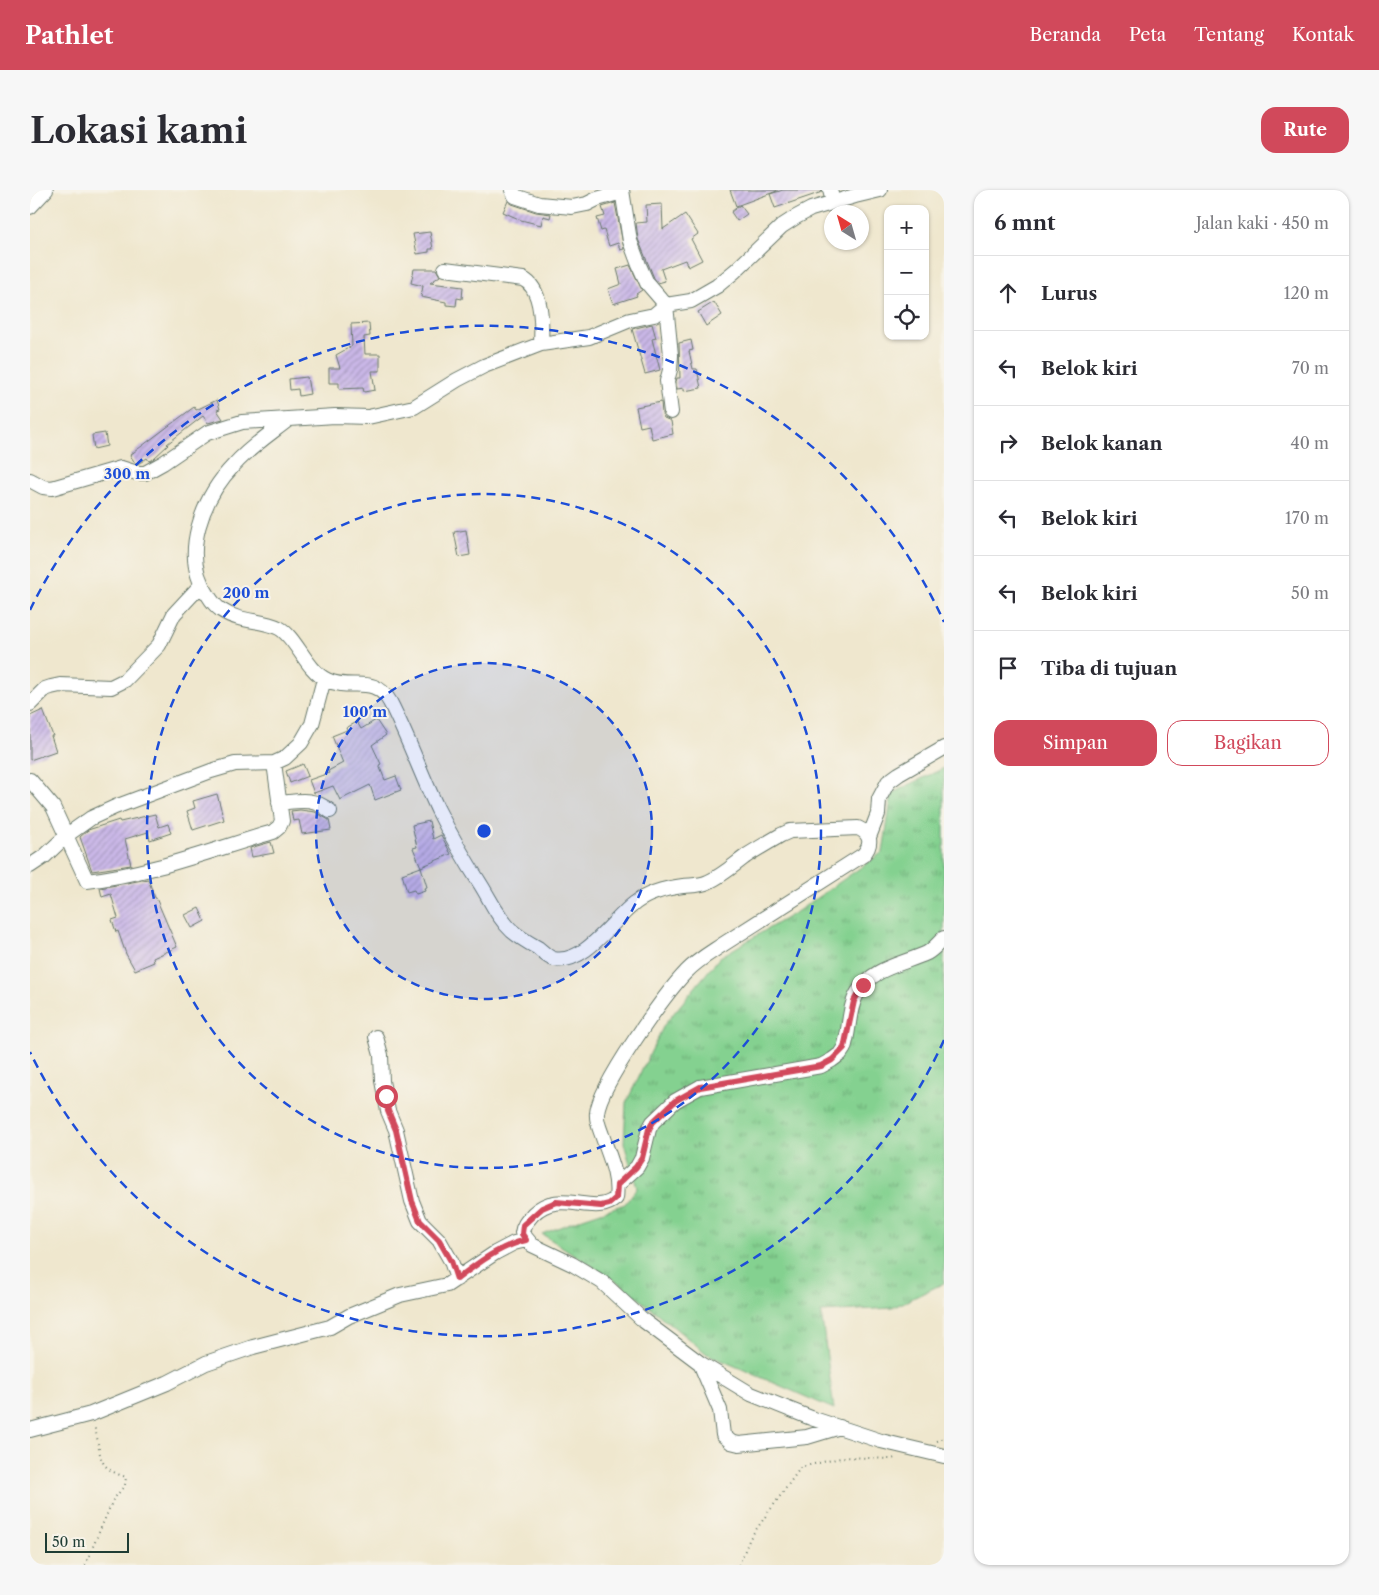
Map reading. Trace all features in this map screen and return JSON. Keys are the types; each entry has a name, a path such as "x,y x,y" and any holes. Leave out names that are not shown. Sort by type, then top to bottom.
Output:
{"street":[{"path":"30,207 46,190"},
{"path":"512,190 514,196 539,204 572,207 587,204 622,191 630,241 639,265 647,283 666,305 671,355 667,381 671,412"},
{"path":"30,480 44,487 52,488 121,468 137,473 145,473 207,433 242,422 335,416 368,417 414,407 457,380 484,366 541,344 589,337 630,320 654,315 666,305 691,301 717,286 782,226 832,196 880,190"},
{"path":"445,269 523,279 529,282 534,288 542,320 541,344"},
{"path":"289,419 232,466 209,502 196,540 195,568 200,585 220,610 246,621 279,628 287,635 310,667 329,682 374,686 384,692 410,742 438,809 458,850 468,863 492,906 514,933 551,959 557,960 573,957 584,952 628,908 646,896 679,887 706,884 764,845 790,831 858,828 865,831 870,842 868,849 863,855 793,898 700,960 686,972 634,1043 608,1084 596,1114 612,1162 617,1185 616,1198 609,1204 601,1206 556,1202 542,1208 523,1225 522,1234 532,1245 572,1264 602,1282 644,1321 700,1363 751,1394 776,1405 881,1441 944,1456"},
{"path":"30,704 50,687 60,685 110,687 118,685 159,645 174,614 200,585"},
{"path":"30,866 91,818 211,771 235,764 274,763 286,758 301,743 312,724 324,679"},
{"path":"869,838 878,814 880,799 888,782 944,748"},
{"path":"30,780 49,802 67,835 87,881 110,878 173,862 273,832 282,821 274,763"},
{"path":"279,803 308,800 316,802 330,811"},
{"path":"617,1185 632,1172 642,1158 649,1129 653,1122 675,1101 700,1087 801,1070 828,1063 840,1054 844,1048 854,1001 863,985 883,970 929,952 944,938"},
{"path":"376,1037 381,1055 382,1082 388,1111 396,1130 412,1201 420,1221 439,1240 451,1261 457,1279"},
{"path":"30,1430 90,1414 168,1383 206,1363 253,1347 330,1327 349,1316 400,1295 447,1285 495,1253 514,1243 526,1240"},
{"path":"700,1363 720,1410 723,1435 731,1442 739,1444 807,1437 840,1427"}],"path":[{"path":"85,1565 113,1500 125,1485 126,1477 106,1468 100,1458 99,1440 90,1414"},
{"path":"739,1565 750,1538 801,1467 845,1457 891,1459 944,1438"}],"green space":[{"path":"944,768 944,1283 892,1308 821,1312 834,1409 707,1354 622,1285 542,1234 625,1204 637,1188 624,1143 626,1103 664,1025 720,957 798,911 883,852 892,793"}],"building":[{"path":"730,190 777,190 777,191 736,206"},
{"path":"783,190 821,190 822,192 775,208 770,194"},
{"path":"508,201 536,212 551,214 550,218 543,216 541,225 521,220 503,212"},
{"path":"615,203 624,249 620,250 618,243 609,246 604,230 601,231 597,218 605,216 602,207"},
{"path":"662,204 663,229 685,214 698,234 691,239 702,260 688,267 685,260 661,269 665,281 658,283 654,278 638,239 636,223 647,222 646,205"},
{"path":"740,205 747,214 737,221 731,212"},
{"path":"430,232 433,249 429,249 429,252 417,254 413,234"},
{"path":"630,265 642,290 636,294 637,296 613,304 608,289 621,284 617,269"},
{"path":"414,269 436,269 440,276 430,283 463,287 462,299 457,298 456,306 446,305 446,302 421,297 423,286 411,283"},
{"path":"714,302 722,315 706,326 698,312"},
{"path":"369,323 370,336 364,337 365,354 380,354 380,371 372,371 375,390 364,392 363,388 339,389 339,383 329,383 329,368 340,368 336,355 352,346 351,324"},
{"path":"652,324 656,338 652,339 660,370 645,374 632,329"},
{"path":"691,340 693,350 689,351 693,369 697,369 701,388 684,391 684,388 677,389 676,382 677,378 680,378 679,343"},
{"path":"307,377 310,394 299,396 298,389 290,390 289,379"},
{"path":"217,400 220,409 217,410 223,419 208,423 203,416 167,444 153,459 149,461 147,458 138,464 135,463 130,455 194,407 196,410"},
{"path":"661,402 662,414 664,418 671,421 673,434 652,439 649,425 640,427 636,407"},
{"path":"105,433 107,446 94,449 92,435"},
{"path":"466,530 470,555 459,557 454,532"},
{"path":"43,710 53,736 51,736 56,751 30,760 30,716"},
{"path":"376,720 386,735 372,745 381,764 379,765 385,780 396,776 401,790 375,800 370,785 340,800 333,786 314,793 309,780 329,773 328,771 343,763 332,736 347,730 346,728 357,722 361,729"},
{"path":"303,764 308,776 290,783 286,771"},
{"path":"217,794 224,820 193,830 187,811 195,808 193,801"},
{"path":"291,811 315,812 329,820 331,830 302,834 299,820 293,821"},
{"path":"155,814 159,827 168,824 171,833 150,840 148,832 125,839 131,865 92,871 80,837 88,830 119,820 120,822"},
{"path":"429,821 433,839 441,835 451,854 421,867 413,848 417,847 412,825"},
{"path":"271,842 274,853 252,857 250,848"},
{"path":"421,867 427,887 424,888 425,891 416,894 414,890 407,892 402,874"},
{"path":"148,879 177,947 153,958 154,962 135,970 112,920 118,918 111,894 102,897 100,888"},
{"path":"199,908 205,921 192,928 185,915"}],"route":[{"path":"386,1096 388,1111 396,1130 412,1201 423,1226 439,1240 451,1261 457,1279 495,1253 514,1243 526,1240 522,1234 523,1225 535,1212 542,1208 556,1202 577,1202 601,1206 609,1204 616,1198 617,1185 626,1178 642,1158 649,1129 653,1122 675,1101 700,1087 801,1070 828,1063 840,1054 844,1048 852,1007 857,993 863,985"}]}
